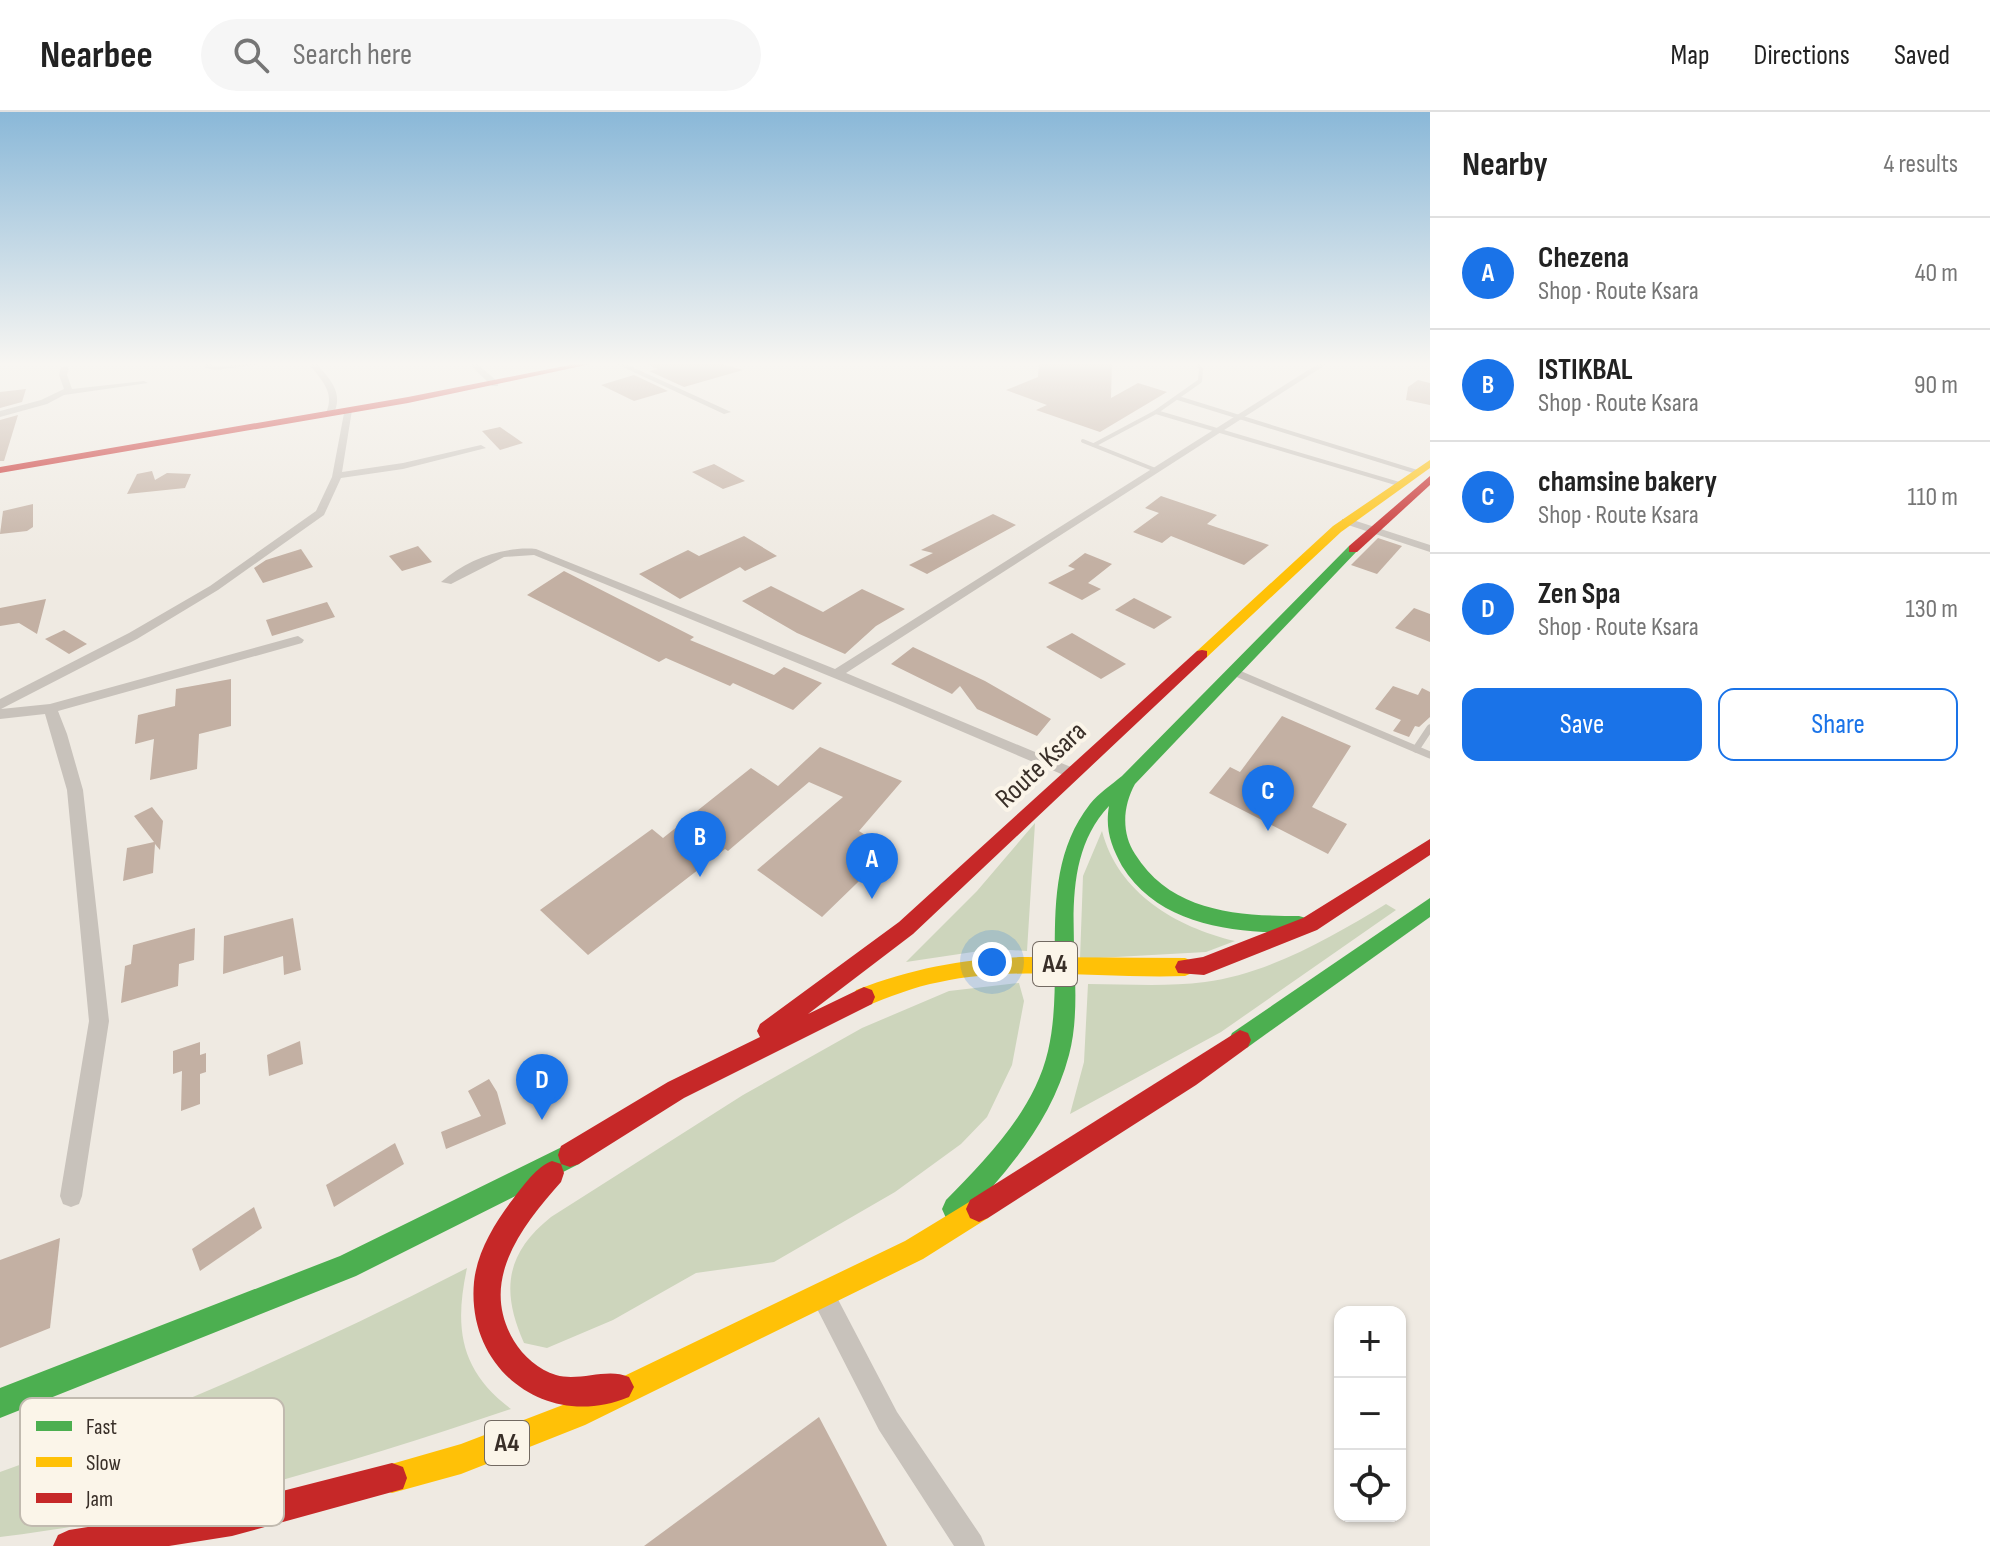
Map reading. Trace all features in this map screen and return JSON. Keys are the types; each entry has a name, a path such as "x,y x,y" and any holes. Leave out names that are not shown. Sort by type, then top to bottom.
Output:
{"main road":[{"path":"0,471 242,429"},
{"path":"914,1250 1002,1162 1039,1107 1060,1049 1064,1020 1064,898 1069,858 1090,814 1107,795 1128,780 1425,476"},
{"name":"Route Ksara","path":"676,1090 743,1048 857,967 949,890 1346,521 1399,484 1425,476"},
{"path":"1128,780 1116,805 1117,836 1130,866 1156,893 1193,913 1217,920 1263,925 1310,924"},
{"name":"A4","path":"0,1403 347,1267 564,1159 676,1090 870,994 923,975 997,965 1139,970 1204,966 1310,924 1430,846"},
{"name":"A4","path":"284,1506 461,1459 549,1426 914,1250 1188,1077 1430,906"},
{"path":"564,1159 526,1202 507,1228 496,1251 487,1290 493,1333 506,1358 525,1376 554,1389 596,1390 637,1385"},
{"name":"A4","path":"69,1546 194,1526"}],"street":[{"path":"0,705 133,636 226,580 320,513 331,498 338,476 339,429"},
{"path":"836,674 1153,469 1221,430"},
{"path":"338,476 403,466 481,448"},
{"path":"1346,521 1430,549"},
{"path":"447,582 502,553 519,550 536,552 1073,774"},
{"path":"0,714 50,709 298,640"},
{"path":"50,709 75,790 99,1021 71,1196"},
{"path":"822,1296 888,1421 971,1546"}],"lane":[{"path":"1094,445 1124,429"},
{"path":"1217,429 1399,484"},
{"path":"1276,429 1425,476"},
{"path":"1083,441 1153,469"},
{"path":"1234,672 1430,755"},
{"path":"1416,749 1430,728"}],"green space":[{"path":"1035,823 1027,951 993,949 906,962 977,891"},
{"path":"1102,831 1121,872 1152,904 1192,927 1235,941 1206,952 1080,959 1083,876"},
{"path":"1386,904 1396,910 1221,1032 1070,1114 1084,1062 1088,984 1176,984 1229,978 1276,963"},
{"path":"1019,983 1024,1001 1012,1065 987,1117 961,1144 895,1192 774,1262 696,1273 613,1320 547,1348 524,1343 512,1307 512,1274 524,1245 551,1217 743,1095 862,1028 949,991"},
{"path":"467,1268 461,1310 465,1347 481,1379 511,1409 284,1479 284,1398 189,1398 237,1378"},
{"path":"20,1465 20,1526 76,1526 0,1537 0,1472"}],"building":[{"path":"0,429 14,429 4,461 0,461"},
{"path":"503,429 523,443 500,450 482,431"},
{"path":"714,464 745,481 723,489 692,472"},
{"path":"152,471 155,480 167,473 191,474 185,488 127,494 137,474"},
{"path":"1161,496 1217,515 1207,524 1269,545 1244,565 1171,536 1162,543 1133,532 1159,513 1145,508"},
{"path":"33,504 33,527 27,531 0,534 3,511"},
{"path":"993,514 1016,525 927,574 909,565 933,553 921,550"},
{"path":"744,536 777,556 745,571 740,567 680,599 639,574 688,550 699,556"},
{"path":"1378,538 1402,546 1377,574 1351,565"},
{"path":"418,546 432,562 402,571 389,556"},
{"path":"301,549 313,567 263,583 254,568 266,560"},
{"path":"1085,553 1112,564 1088,583 1101,589 1082,600 1048,583 1075,569 1068,566"},
{"path":"564,571 694,637 690,640 774,675 784,667 822,683 793,710 666,658 659,662 527,595"},
{"path":"771,586 823,612 862,589 905,609 876,626 845,654 797,633 742,601"},
{"path":"1134,598 1172,617 1154,629 1115,610"},
{"path":"46,599 37,634 19,623 0,626 0,608"},
{"path":"327,602 335,617 272,636 266,620"},
{"path":"1414,608 1430,614 1430,642 1395,628"},
{"path":"64,630 87,644 69,654 45,639"},
{"path":"1072,633 1126,664 1101,679 1046,647"},
{"path":"913,647 985,681 1051,719 1037,736 977,709 960,686 952,694 891,664"},
{"path":"231,679 231,726 199,734 197,769 150,780 154,739 135,744 138,715 175,706 176,689"},
{"path":"1393,686 1418,695 1422,688 1430,692 1430,717 1419,727 1415,726 1409,737 1393,731 1401,720 1375,709"},
{"path":"1282,716 1351,746 1312,807 1347,824 1328,854 1209,793 1230,767 1240,772"},
{"path":"820,747 902,781 859,831 890,851 822,917 757,870 843,797 809,782 728,851 725,849 588,955 540,910 652,829 663,838 751,768 778,786"},
{"path":"152,807 163,821 160,850 155,844 153,873 123,881 127,848 154,842 134,816"},
{"path":"293,918 301,970 284,975 283,956 223,974 224,936"},
{"path":"195,928 194,960 179,964 178,986 121,1003 125,966 131,964 133,945"},
{"path":"300,1041 303,1064 269,1076 267,1055"},
{"path":"200,1042 200,1055 206,1053 206,1072 200,1074 200,1104 181,1111 182,1071 173,1074 173,1051"},
{"path":"489,1079 497,1092 506,1124 446,1149 441,1132 481,1116 468,1091"},
{"path":"395,1143 404,1164 334,1207 326,1185"},
{"path":"254,1207 262,1228 200,1271 192,1249"},
{"path":"60,1238 50,1328 0,1348 0,1260"},
{"path":"819,1417 887,1546 644,1546"}],"traffic: fast":[{"path":"1299,924 1222,919 1175,904 1137,874 1119,842 1116,815 1128,780 1353,549"},
{"path":"955,1209 1018,1137 1052,1076 1064,1022 1066,896 1070,866 1079,837 1096,809 1128,780"},
{"path":"1240,1040 1430,906"},
{"path":"0,1403 347,1267 570,1155"}],"traffic: slow":[{"path":"1202,654 1337,529 1430,463"},
{"path":"864,997 942,972 982,967 1185,967"},
{"path":"392,1478 461,1459 575,1415 914,1250 979,1209"}],"traffic: jam":[{"path":"0,470 239,429"},
{"path":"1353,549 1430,479"},
{"path":"768,1031 906,928 1202,654"},
{"path":"1185,967 1204,966 1310,924 1430,846"},
{"path":"570,1155 676,1090 864,997"},
{"path":"979,1209 1188,1077 1240,1040"},
{"path":"552,1173 518,1213 498,1246 488,1278 490,1319 507,1356 538,1383 573,1392 619,1387"},
{"path":"284,1506 392,1478"},
{"path":"69,1546 194,1526"}],"place":[{"name":"chamsine bakery","path":"1268,831"},
{"name":"ISTIKBAL","path":"700,877"},
{"name":"Chezena","path":"872,899"},
{"name":"Zen Spa","path":"542,1120"}]}
